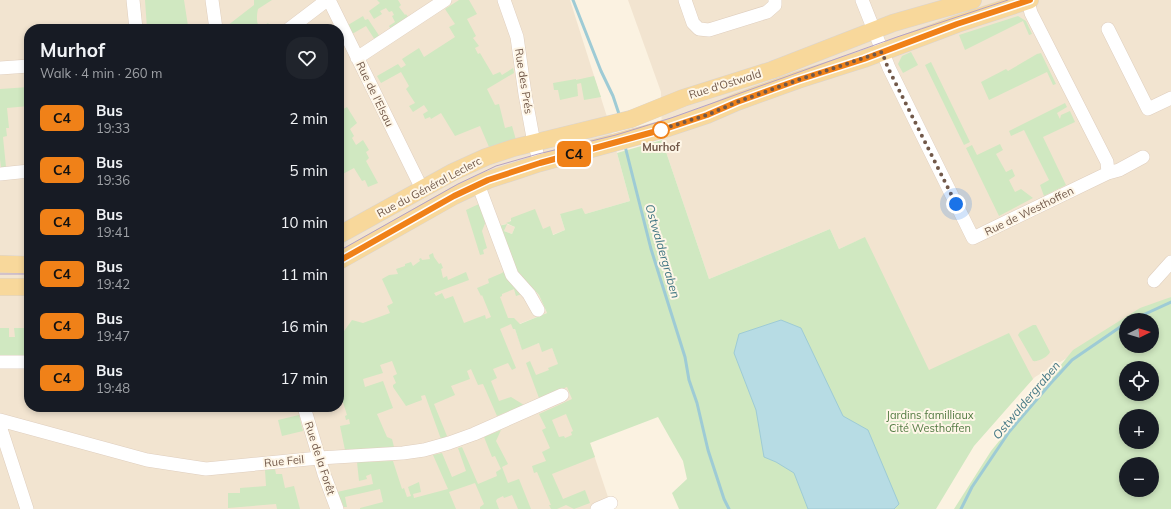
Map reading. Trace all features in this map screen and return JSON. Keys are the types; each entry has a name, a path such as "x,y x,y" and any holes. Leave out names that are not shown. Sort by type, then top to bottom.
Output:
{"main road":[{"name":"Rue d'Ostwald","path":"973,0 893,23 878,42 791,82 707,115 691,120 682,98 772,70 878,42 957,24 1029,0"},
{"name":"Rue du Général Leclerc","path":"344,232 486,156 534,142 632,119 682,98"},
{"name":"Rue du Général Leclerc","path":"344,258 478,184 540,163 691,120"},
{"path":"0,264 24,265"},
{"path":"0,287 24,287"}],"street":[{"path":"133,0 135,24"},
{"path":"212,0 215,24"},
{"path":"296,24 328,0"},
{"name":"Rue de l'Elsau","path":"328,0 340,24"},
{"path":"357,58 445,0"},
{"name":"Rue des Prés","path":"504,0 517,37 525,94 534,142 540,163"},
{"path":"685,0 693,23 699,30 709,30 767,12 774,5 775,0"},
{"path":"862,0 878,42"},
{"path":"1029,0 1029,9 1107,162 1108,173 1119,170 1143,157"},
{"path":"1108,29 1148,109 1171,98"},
{"name":"Rue de l'Elsau","path":"344,32 422,189"},
{"name":"Rue de Westhoffen","path":"878,42 888,68 973,238 1108,173"},
{"path":"0,68 24,66"},
{"path":"0,174 24,172"},
{"path":"478,184 512,275 529,294 538,310"},
{"path":"1154,281 1171,262"},
{"path":"0,362 24,362"},
{"name":"Rue Feil","path":"0,420 147,460 206,469 318,458 404,453 436,447 474,434 562,395"},
{"name":"Rue de la Forêt","path":"305,412 318,458 337,509"},
{"path":"0,426 27,509"},
{"path":"597,509 611,503"}],"shaded area":[{"path":"0,0 570,0 608,120 630,201 585,214 560,214 565,230 552,235 543,229 511,219 507,224 515,227 512,234 504,231 506,224 498,226 517,275 527,282 539,295 547,313 514,326 522,349 539,343 552,348 590,443 612,509 0,509"},
{"path":"628,0 1171,0 1171,297 1140,313 1119,313 1119,327 1035,377 1026,386 921,381 857,241 839,249 830,229 709,279 662,140 661,92"}],"green space":[{"path":"145,0 184,0 188,24 147,24"},
{"path":"254,0 272,0 258,9 258,24 229,24 254,5"},
{"path":"377,0 398,0 401,5 399,7 408,17 391,30 389,26 395,22 392,16 394,15 392,11 389,12 386,8 380,11 382,14 374,19 369,11 380,3"},
{"path":"459,0 469,0 477,14 467,19 476,36 473,38 479,46 475,48 478,54 480,53 493,75 500,72 502,75 513,68 514,73 487,89 495,105 499,104 505,128 512,126 516,140 489,147 480,126 455,136 441,113 431,119 430,117 425,119 423,114 428,111 424,105 413,112 409,106 415,103 406,89 409,86 401,72 381,83 377,76 398,64 401,68 406,65 402,59 419,48 424,57 455,37 449,27 455,24 445,9"},
{"path":"363,16 365,20 368,19 380,37 375,40 366,26 352,34 348,25"},
{"path":"1018,16 1026,21 1032,34 1029,35 1023,21 965,50 959,35"},
{"path":"911,52 918,65 903,73 898,64 902,56"},
{"path":"1041,53 1056,84 1053,85 1047,72 989,100 981,82 1006,69 1008,71"},
{"path":"931,62 970,142 964,145 925,65"},
{"path":"594,76 601,97 584,100 581,83 577,84 578,96 560,100 558,90 554,90 553,83"},
{"path":"24,87 24,106 7,108 9,128 6,128 7,136 3,137 6,167 1,168 0,159 0,89"},
{"path":"1065,103 1067,107 1057,113 1060,119 1061,115 1070,111 1075,122 1043,137 1066,185 1044,196 1040,185 1049,180 1024,130 1011,136 1009,131"},
{"path":"347,107 357,123 350,129 354,136 352,138 356,145 363,140 369,150 366,152 369,158 366,161 378,183 368,187 365,180 362,181 354,168 344,173 344,109"},
{"name":"Jardins familliaux Cité Westhoffen","path":"662,140 709,279 830,229 839,249 865,237 929,370 1009,333 1033,379 974,446 936,509 679,509 672,493 687,479 683,461 658,417 590,443 595,457 552,474 563,499 585,490 590,503 574,509 566,505 557,509 551,509 549,505 551,505 537,472 534,473 532,466 546,461 542,452 550,448 542,430 546,428 539,414 572,399 567,387 539,398 526,363 530,361 536,375 549,370 548,368 558,364 552,348 542,352 539,343 522,350 515,329 513,329 511,324 500,329 516,368 512,370 508,363 493,369 497,378 491,381 499,401 511,397 524,405 497,416 483,384 478,385 471,369 467,371 470,379 451,386 455,395 434,404 447,436 441,439 425,395 421,396 422,400 406,406 393,387 396,383 393,376 397,374 392,361 380,365 383,373 363,379 365,387 383,381 393,408 377,414 387,437 392,439 394,447 345,450 340,426 350,424 349,419 346,420 345,416 347,415 344,406 344,331 352,320 363,323 390,313 387,306 393,303 382,279 389,275 398,274 396,269 405,266 405,264 411,262 413,266 420,261 419,259 421,258 422,260 430,259 429,255 433,253 434,257 439,264 441,263 443,268 441,269 443,278 447,276 448,280 466,272 469,280 434,293 436,296 442,293 445,299 453,296 464,323 485,315 486,319 491,317 482,295 481,296 477,288 489,283 488,279 502,273 507,269 522,294 516,296 514,289 502,294 500,297 508,318 514,318 520,324 547,313 539,295 527,282 517,275 498,226 507,224 504,231 512,234 515,227 506,223 511,221 511,218 535,209 543,229 550,226 553,235 565,230 560,214 582,208 585,214 630,201 617,153","holes":["566,414 573,431 571,432 572,435 565,438 564,436 559,437 552,420"]},
{"path":"1000,144 1003,150 996,154 1006,172 1012,169 1015,176 1009,180 1015,192 1021,189 1033,198 999,216 966,148 972,145 977,155"},
{"path":"481,203 486,221 482,231 487,248 483,250 484,254 480,255 466,210"},
{"path":"1171,297 1171,509 954,509 991,451 1073,350 1119,321 1119,353 1159,353 1159,313 1132,313 1140,308"},
{"path":"1033,325 1036,325 1050,352 1040,360 1035,361 1033,361 1018,335 1020,332"},
{"path":"0,328 9,328 9,337 15,337 14,328 24,328 24,355 0,355"},
{"path":"299,415 303,431 282,436 278,420"},
{"path":"501,430 496,441 508,464 502,467 508,483 519,479 531,509 518,509 512,495 504,498 503,496 497,499 496,501 499,509 480,509 480,507 484,504 475,483 449,492 456,509 360,509 383,502 380,489 345,497 347,507 344,507 337,492 373,484 371,474 366,476 367,479 359,481 357,462 393,461 402,489 404,488 407,497 411,496 408,487 419,482 421,492 413,494 414,498 448,489 433,455 442,453 452,477 466,471 458,448 462,447 478,484 497,476 496,472 501,469 495,456 492,457 484,437"},
{"path":"275,469 276,474 282,474 285,488 294,486 300,509 277,509 276,504 228,508 228,493 240,493 240,488 266,486 265,470"}],"water":[{"path":"781,320 801,328 843,416 868,430 899,504 894,509 808,509 794,473 776,462 764,457 756,410 734,353 739,334"}],"waterway":[{"name":"Ostwaldergraben","path":"573,0 601,71 613,96 620,117"},
{"name":"Ostwaldergraben","path":"625,146 651,249 685,357 689,380 697,403 708,450 724,499 729,509"},
{"name":"Ostwaldergraben","path":"1147,313 1171,302"},
{"name":"Ostwaldergraben","path":"961,509 972,487 1009,432 1050,384 1072,360 1119,328"}],"tram line":[{"path":"344,248 458,184 496,166 616,135 671,118 897,37 1008,0"},
{"path":"0,274 24,274"}],"bus line":[{"name":"C4","path":"344,258 454,196 488,180 540,163 668,128 707,115 737,102 798,80 864,59 957,24 1030,0"}],"place":[{"name":"Murhof","path":"661,130"}],"route":[{"path":"661,130 659,130 707,115 737,102 798,80 882,52 888,68 956,204"}]}
